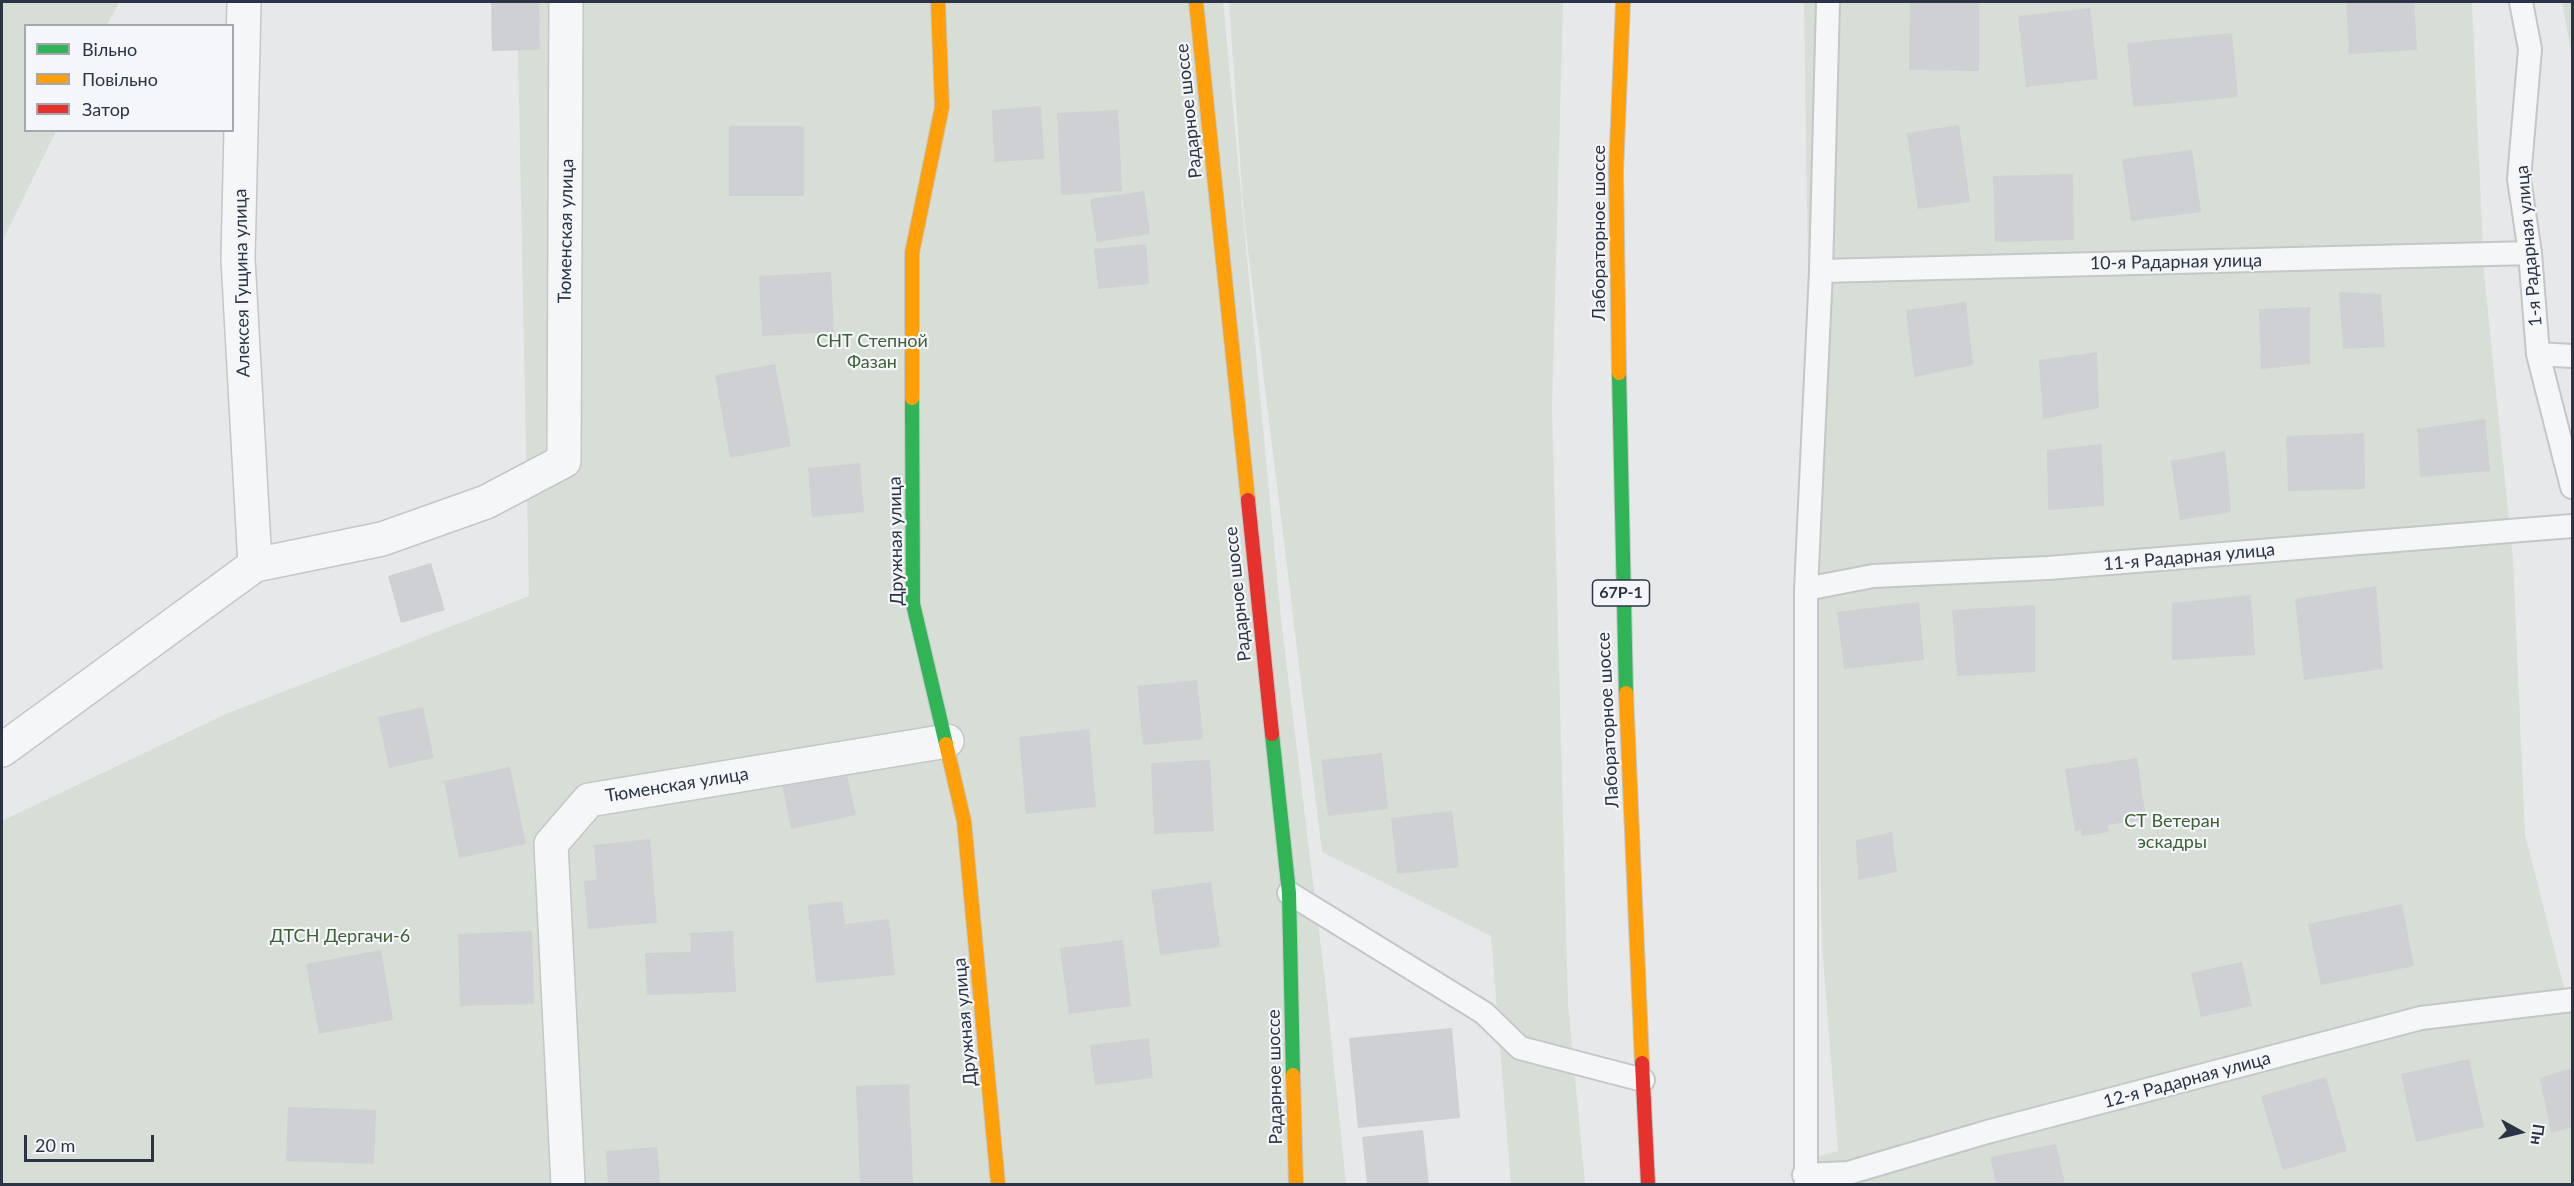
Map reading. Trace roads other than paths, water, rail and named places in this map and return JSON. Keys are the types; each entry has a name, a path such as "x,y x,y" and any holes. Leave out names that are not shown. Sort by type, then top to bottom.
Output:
{"street":[{"name":"Алексея Гущина улица","path":"244,2 238,259 255,565"},
{"name":"Тюменская улица","path":"255,565 382,539 486,502 564,461 566,2"},
{"name":"Дружная улица","path":"938,2 942,108 912,253 913,604 964,821 998,1185"},
{"name":"Радарное шоссе","path":"1196,2 1289,893 1296,1185"},
{"name":"Лабораторное шоссе","path":"1623,2 1616,171 1622,615 1648,1185"},
{"path":"2,750 255,565"},
{"name":"Тюменская улица","path":"568,1185 551,844 589,800 946,741"}],"lane":[{"path":"1805,1180 1806,589 1821,271 1828,2"},
{"name":"1-я Радарная улица","path":"2522,2 2530,49 2519,179 2530,253 2538,354 2572,487"},
{"name":"10-я Радарная улица","path":"1821,271 2530,253"},
{"path":"2538,354 2572,356"},
{"name":"11-я Радарная улица","path":"1806,589 1873,576 2049,568 2572,526"},
{"path":"1289,893 1484,1013 1520,1048 1643,1080"},
{"name":"12-я Радарная улица","path":"1805,1180 1848,1173 1987,1132 2421,1018 2572,1000"}],"park label":[{"name":"СНТ Степной Фазан","path":"872,351"},
{"name":"СТ Ветеран эскадры","path":"2172,831"},
{"name":"ДТСН Дергачи-6","path":"340,936"}]}
